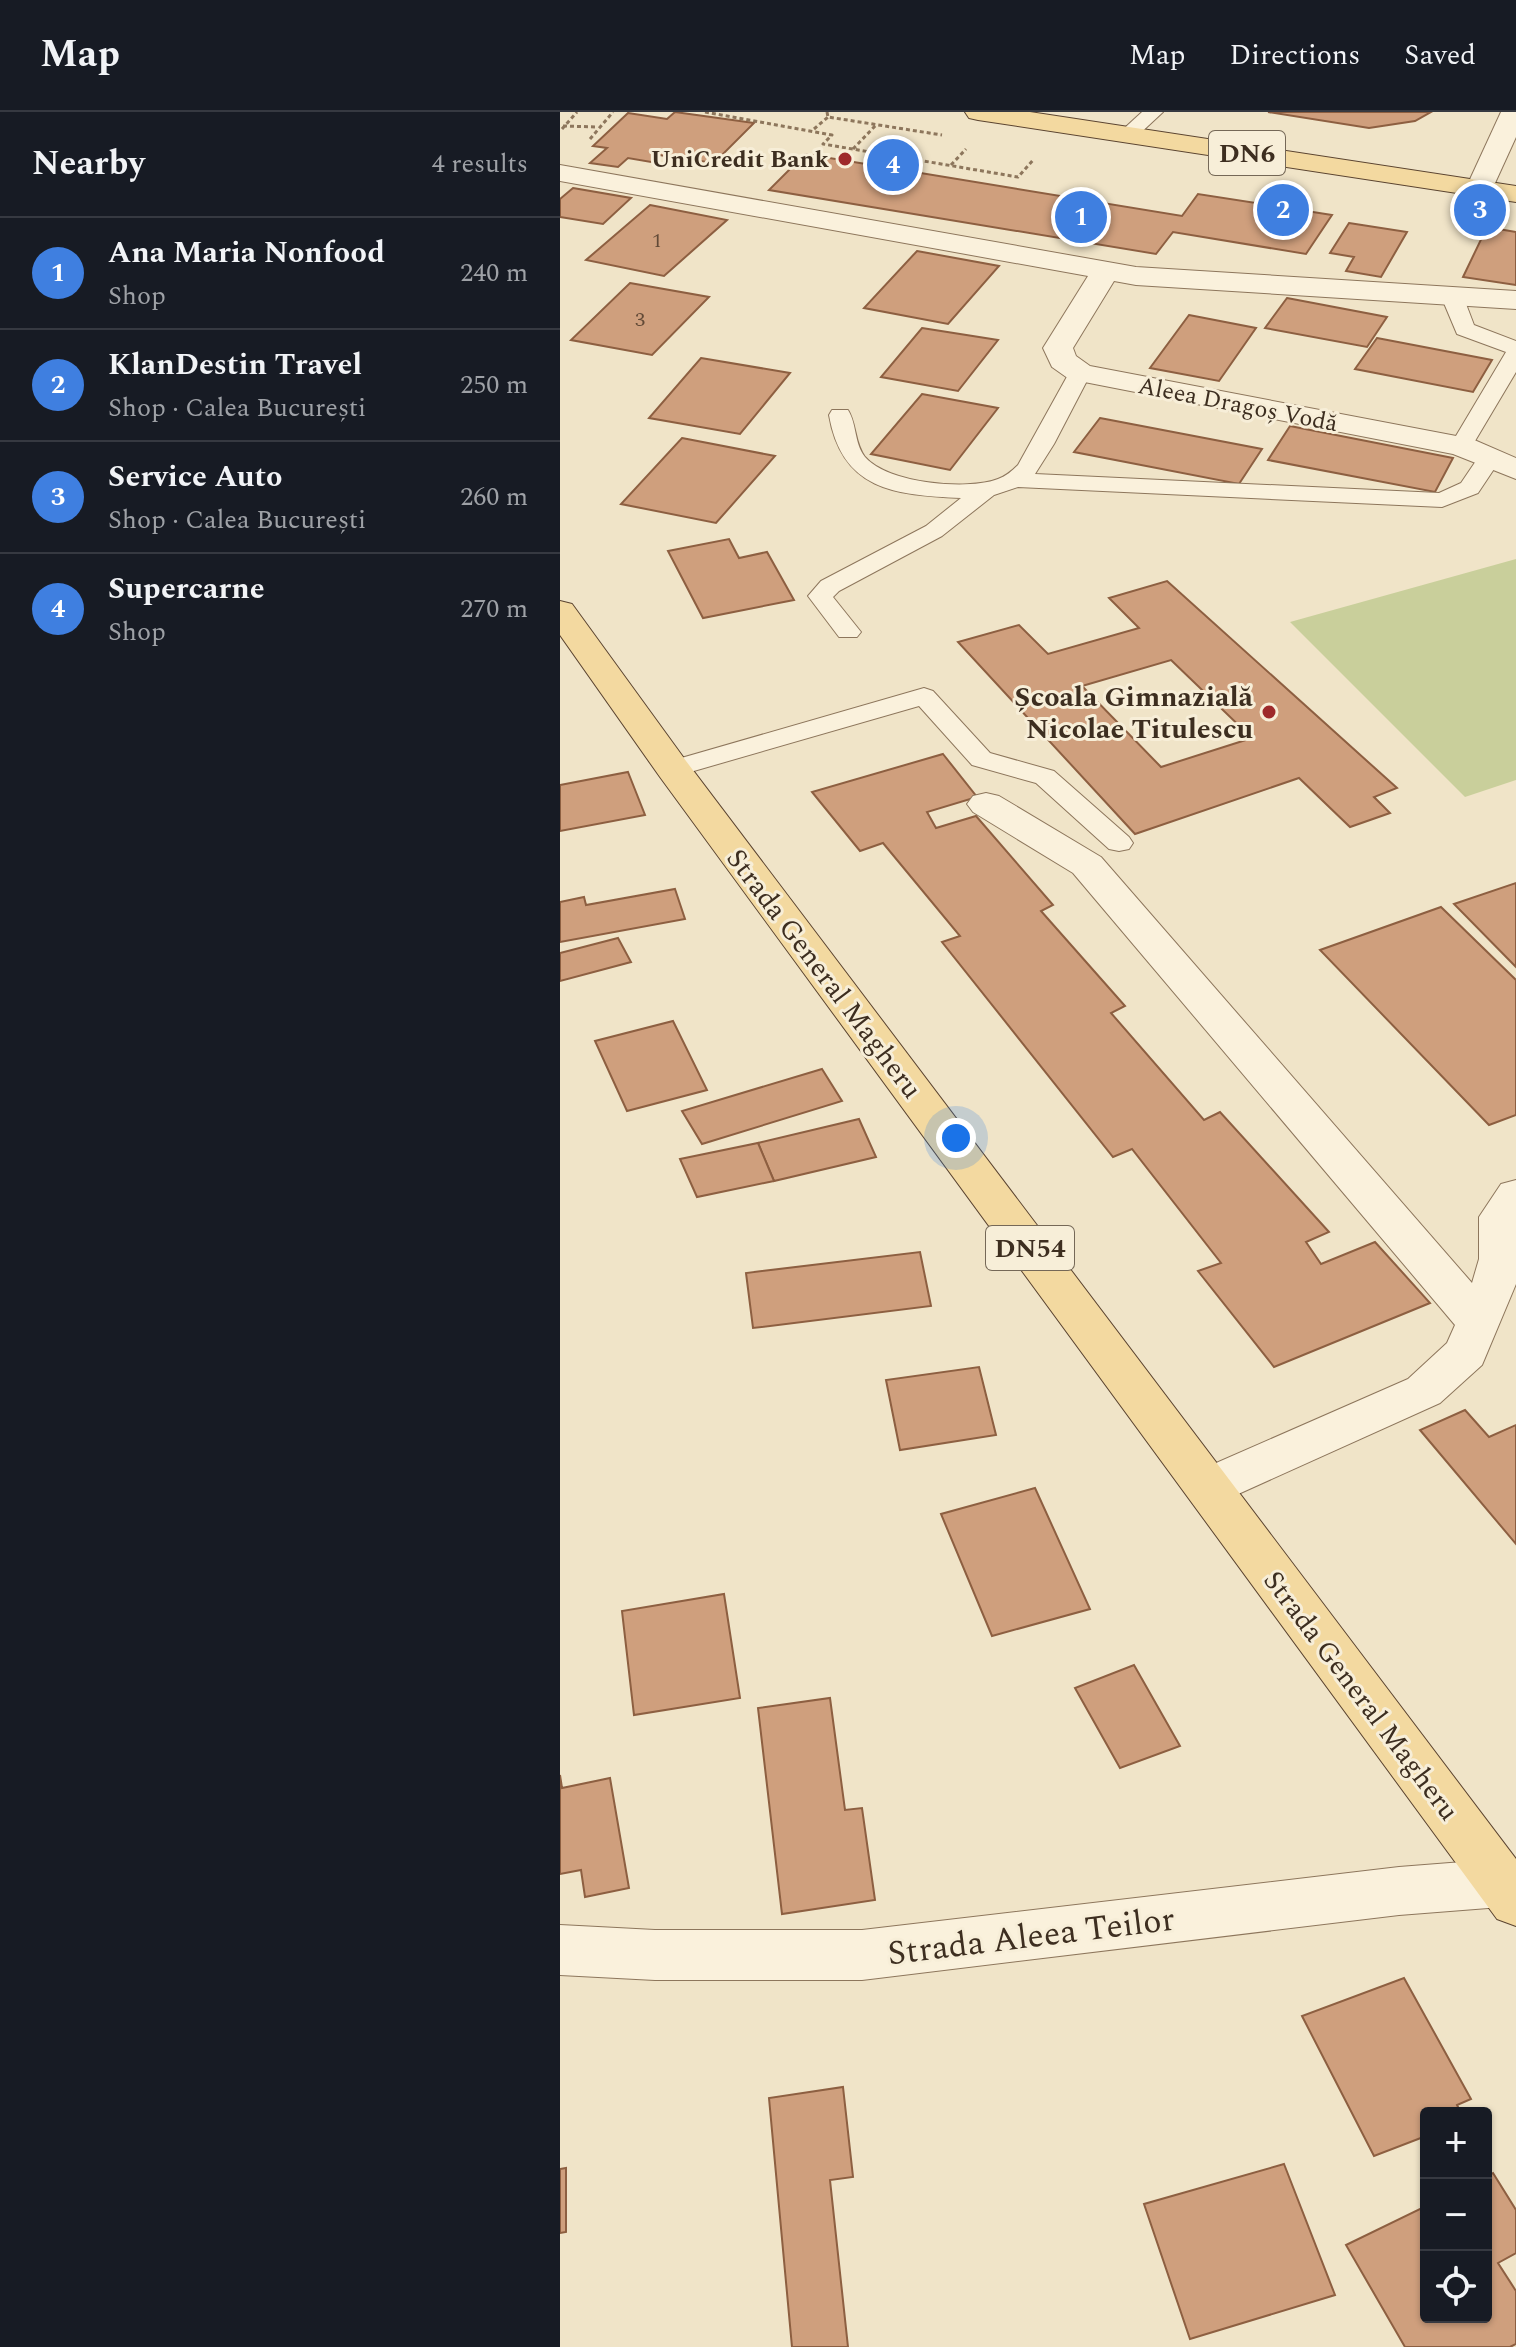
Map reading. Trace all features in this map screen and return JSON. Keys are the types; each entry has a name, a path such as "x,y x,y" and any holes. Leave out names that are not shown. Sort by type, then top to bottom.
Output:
{"main road":[{"name":"DN6","path":"978,112 1516,194"},
{"name":"Strada General Magheru","path":"560,611 673,769 1509,1893"}],"street":[{"path":"1480,188 1514,112"},
{"path":"560,173 1105,271 1163,278 1516,300"},
{"path":"1080,373 1063,361 1058,348 1105,271"},
{"name":"Aleea Dragoș Vodă","path":"1080,373 1461,446 1503,463"},
{"path":"986,804 1087,865 1479,1322"},
{"path":"1208,1487 1424,1391 1466,1353 1501,1259 1501,1217 1516,1195"},
{"name":"Strada Aleea Teilor","path":"560,1950 655,1955 862,1955 1399,1891 1509,1893"}],"lane":[{"path":"1127,135 1153,112"},
{"path":"1452,296 1465,329 1513,362 1461,446"},
{"path":"1016,480 1031,461 1080,373"},
{"path":"840,415 846,449 866,471 891,481 938,490 985,490 1016,480 1442,500 1470,488 1503,463"},
{"path":"848,632 820,596 830,586 934,531 985,490"},
{"path":"673,769 924,696 981,759 1045,777 1119,843"}],"path":[{"path":"560,136 563,126 577,112"},
{"path":"589,140 613,112"},
{"path":"705,112 832,135 823,144 1018,177 1042,152"},
{"path":"813,130 828,117"},
{"path":"853,149 877,124"},
{"path":"563,126 599,127"},
{"path":"950,165 974,141"}],"green space":[{"path":"1516,559 1516,780 1465,797 1290,622"}],"building":[{"path":"675,112 754,123 714,163 659,155 651,162 628,158 618,167 590,163 607,148 593,146 628,113 667,119"},
{"path":"1268,112 1431,112 1415,121 1369,128"},
{"path":"805,154 1182,216 1198,194 1332,215 1306,254 1173,232 1156,254 769,190"},
{"path":"573,188 631,198 603,224 560,217 560,199"},
{"path":"650,205 727,220 664,276 586,260"},
{"path":"1349,223 1407,232 1381,277 1346,271 1354,257 1330,253"},
{"path":"1487,227 1516,232 1516,285 1463,277"},
{"path":"917,251 999,266 948,324 864,308"},
{"path":"630,283 709,297 652,355 571,340"},
{"path":"1287,298 1387,317 1367,347 1265,328"},
{"path":"1189,315 1256,328 1219,381 1150,368"},
{"path":"922,328 998,340 958,391 881,377"},
{"path":"1377,338 1492,360 1473,392 1355,369"},
{"path":"701,358 790,373 740,434 649,418"},
{"path":"922,394 998,408 950,470 871,454"},
{"path":"1100,418 1262,449 1239,484 1074,452"},
{"path":"1290,426 1453,458 1435,492 1268,460"},
{"path":"682,438 775,456 716,523 621,504"},
{"path":"729,539 739,558 767,552 794,600 703,618 668,551"},
{"name":"Școala Gimnazială Nicolae Titulescu","path":"1167,581 1397,788 1374,797 1390,813 1350,827 1299,778 1135,834 958,642 1019,625 1048,654 1139,628 1109,598","holes":["1171,660 1252,738 1161,767 1082,686"]},
{"path":"943,754 977,797 927,812 936,828 976,816 1053,905 1041,911 1125,1006 1111,1013 1204,1120 1220,1112 1329,1232 1306,1242 1321,1264 1375,1242 1430,1303 1274,1367 1198,1271 1221,1263 1132,1149 1113,1157 942,942 960,936 883,843 860,851 812,792"},
{"path":"628,772 645,815 560,831 560,785"},
{"path":"1516,883 1516,967 1454,904"},
{"path":"675,889 685,919 560,942 560,902 584,897 586,905"},
{"path":"1441,907 1516,980 1516,1115 1489,1125 1320,950"},
{"path":"618,938 631,962 560,981 560,953"},
{"path":"673,1021 707,1090 627,1111 595,1041"},
{"path":"822,1069 842,1101 702,1144 682,1111"},
{"path":"859,1119 876,1157 774,1181 758,1143"},
{"path":"758,1143 774,1181 697,1197 680,1159"},
{"path":"920,1252 931,1306 753,1328 746,1273"},
{"path":"979,1367 996,1435 900,1450 886,1380"},
{"path":"1465,1410 1489,1437 1516,1425 1516,1544 1420,1430"},
{"path":"1035,1488 1090,1609 992,1636 941,1514"},
{"path":"724,1594 740,1698 634,1715 622,1611"},
{"path":"1134,1665 1180,1746 1120,1768 1075,1688"},
{"path":"830,1698 845,1810 862,1808 875,1900 782,1914 758,1708"},
{"path":"560,1775 562,1788 610,1778 629,1888 585,1897 581,1870 560,1874"},
{"path":"1404,1978 1471,2099 1458,2107 1420,2107 1420,2138 1374,2156 1302,2016"},
{"path":"843,2087 853,2177 830,2180 848,2347 792,2347 769,2098"},
{"path":"1284,2164 1335,2295 1190,2339 1144,2204"},
{"path":"566,2168 566,2232 560,2233 560,2169"},
{"path":"1492,2174 1516,2210 1516,2253 1498,2263 1516,2291 1516,2344 1510,2347 1405,2347 1346,2245 1420,2209 1420,2323 1492,2323"}],"place":[{"name":"UniCredit Bank","path":"845,159"},
{"name":"Supercarne","path":"893,165"},
{"name":"KlanDestin Travel","path":"1283,210"},
{"name":"Service Auto","path":"1480,210"},
{"name":"Ana Maria Nonfood","path":"1081,217"},
{"name":"Școala Gimnazială Nicolae Titulescu","path":"1269,712"}]}
